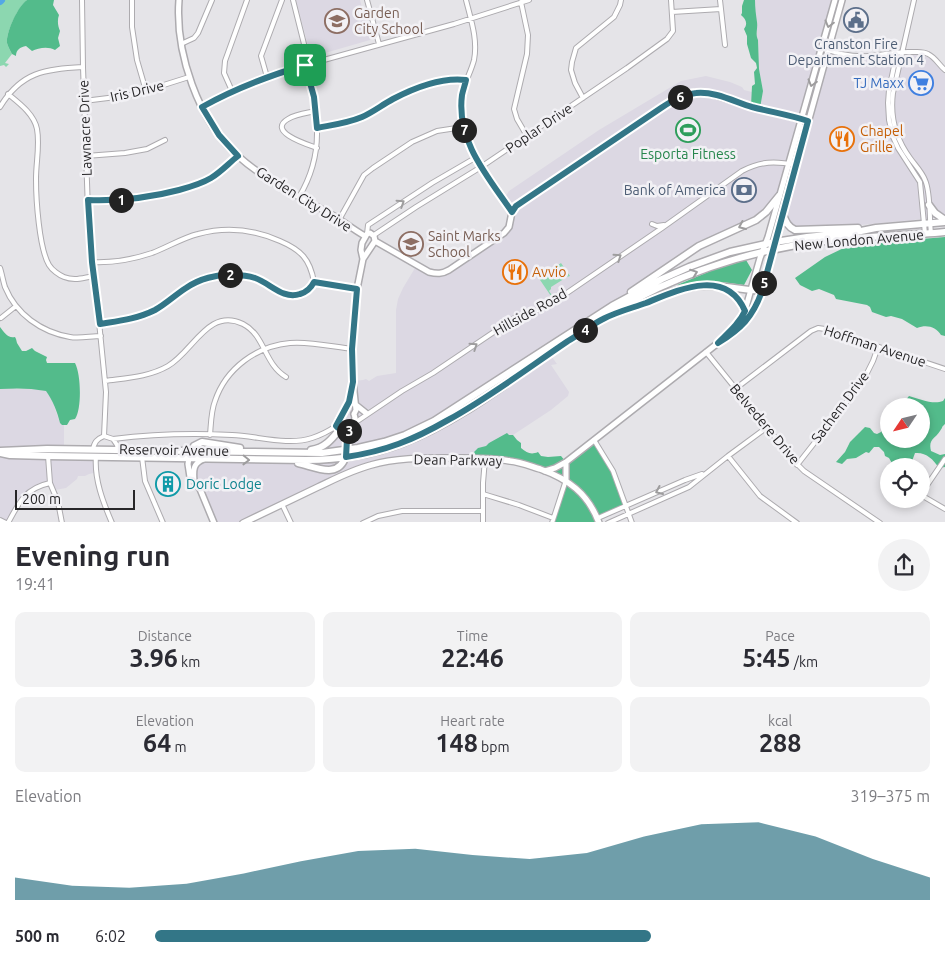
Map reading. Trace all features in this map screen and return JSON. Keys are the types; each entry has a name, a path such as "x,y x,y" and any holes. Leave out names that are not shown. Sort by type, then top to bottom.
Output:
{"main road":[{"path":"612,306 699,246 756,220 766,212 779,196"},
{"path":"929,205 945,221"},
{"path":"783,216 787,224 795,230 876,228"},
{"name":"New London Avenue","path":"346,454 394,439 434,421 612,306 662,279 690,267 730,252 776,242 876,228 945,221"},
{"name":"New London Avenue","path":"346,454 374,452 401,444 447,421 504,386 604,318 632,301 678,279 762,252 825,241 945,232"},
{"path":"604,318 688,288 705,286 762,291"},
{"path":"722,287 736,297 745,311"},
{"path":"300,452 318,449 326,445 338,427"},
{"path":"189,458 191,451 200,442 252,452 346,454 343,463 339,467 329,470 318,469 287,460"},
{"name":"Reservoir Avenue","path":"0,452 47,449 142,457 287,460 317,460 346,454"},
{"name":"Reservoir Avenue","path":"0,452 10,455 48,456 118,450 191,451"},
{"name":"Dean Parkway","path":"243,522 371,464 410,458 485,458 511,461 545,471 566,480 581,492 598,520"}],"street":[{"name":"Lawnacre Drive","path":"82,0 88,200 92,262 106,392 104,436"},
{"path":"132,0 132,27 137,60 146,91"},
{"name":"Garden City Drive","path":"179,0 178,14 181,44 189,76 202,107 219,135 238,156 266,177 365,237 367,244 374,240"},
{"path":"181,44 194,38 198,33 212,0"},
{"path":"232,91 224,73 225,61 247,0"},
{"path":"267,78 261,56 282,0"},
{"path":"293,0 314,97 317,128 317,148 312,170 307,184 299,197"},
{"path":"367,0 379,44"},
{"path":"466,0 475,37 476,50 462,94 465,134 475,158 512,212"},
{"path":"202,107 232,91 307,64 471,19 529,0"},
{"path":"583,98 571,70 576,48 614,17 622,0"},
{"name":"Poplar Drive","path":"374,240 416,207 481,167 667,39 673,31 671,0"},
{"path":"720,0 725,45"},
{"path":"545,471 556,468 566,462 706,352 735,332 756,307 774,250 808,121 835,0"},
{"path":"718,343 739,322 745,311 801,119 842,0"},
{"path":"914,0 893,94 892,108 897,134 904,149 925,178 929,205 927,224"},
{"path":"521,2 528,35 527,54 514,109 517,119 527,136"},
{"path":"672,12 721,9"},
{"path":"825,49 852,56 902,51 918,52 928,54 945,70"},
{"path":"897,52 889,90 889,120 898,148 920,182 928,234"},
{"path":"0,107 8,94 32,76 52,69 83,67"},
{"name":"Iris Drive","path":"84,101 132,95 189,76"},
{"path":"317,128 362,117 398,96 427,85 457,78 466,80"},
{"path":"374,240 429,272 442,274 504,233 509,227 512,212 516,206 661,108 686,95 699,92 714,94 808,121"},
{"path":"8,94 31,116 37,128 36,179 44,254 50,266 65,278 74,280 94,276"},
{"path":"316,111 290,118 285,121 282,127 286,134 317,148"},
{"path":"339,220 364,176 373,168 412,142 437,131 464,127"},
{"path":"86,156 125,153 146,149 165,140"},
{"path":"88,200 114,201 144,198 195,185 210,179 238,156"},
{"path":"365,237 368,225 432,183 475,158"},
{"name":"Hillside Road","path":"352,425 367,413 433,373 516,317 540,309 560,297 742,171 762,163 783,162 796,165"},
{"path":"652,224 657,226 664,225"},
{"path":"92,262 142,256 197,234 234,229 256,232 289,245 308,261 314,282 311,288 293,296 287,295 256,278 233,274 215,276 186,287 170,301 155,310 121,321 100,324"},
{"name":"Garden City Drive","path":"346,454 347,439 356,410 352,349 357,289 363,260 362,243 370,233 374,240"},
{"name":"Garden City Drive","path":"363,260 374,240"},
{"path":"0,268 5,286 16,306 31,321 48,332 71,338 101,336"},
{"path":"314,282 357,289"},
{"path":"1,318 16,306"},
{"path":"105,380 145,375 169,365 182,356 209,327 222,321 235,321 256,334 273,366 286,376"},
{"name":"Hoffman Avenue","path":"736,389 811,330 818,328 945,369"},
{"path":"210,435 214,402 232,370 246,359 264,349 291,343 352,349"},
{"name":"Sachem Drive","path":"797,465 862,381 873,361 878,346"},
{"name":"Belvedere Drive","path":"706,352 797,465 880,522"},
{"name":"Garden City Drive","path":"338,427 349,402 353,382"},
{"path":"356,405 367,413"},
{"name":"Hillside Road","path":"354,415 367,413"},
{"path":"340,419 347,415 354,415"},
{"path":"112,522 100,491 94,453 97,440 104,436 113,438 184,434 233,435 296,441 317,437 338,427 344,428 352,425"},
{"path":"608,522 688,487 766,428"},
{"path":"113,438 118,450"},
{"path":"594,440 612,468 632,522"},
{"path":"48,456 50,483 58,502 62,522"},
{"path":"728,456 760,496 797,522"},
{"path":"142,457 144,481 163,522"},
{"path":"189,458 190,473 195,484 200,489 214,522"},
{"path":"483,522 482,494 485,458"},
{"path":"195,484 194,468 197,462 204,459"},
{"path":"930,481 945,459"},
{"path":"482,494 519,505 552,520 566,480 566,462"},
{"path":"598,520 685,480 704,474"},
{"path":"0,520 7,522 26,494 41,485 50,483"},
{"path":"930,500 945,509"},
{"path":"282,504 291,522"},
{"path":"363,522 378,516 402,511 483,511"}],"shaded area":[{"path":"296,0 360,0 370,40 311,57"},
{"path":"755,0 834,0 824,49 847,55 869,55 894,50 897,51 897,57 915,54 930,58 945,74 945,217 797,231 787,224 783,189 759,217 730,231 636,287 549,353 557,364 551,365 569,392 568,396 551,410 513,435 478,448 474,457 376,463 243,522 212,522 193,483 189,451 199,442 240,449 308,452 335,436 354,381 366,379 369,381 377,376 396,373 396,310 398,299 415,268 417,266 435,273 454,266 509,227 515,206 510,206 504,199 509,191 599,130 681,81 706,76 730,82 742,87 744,90 752,92 763,91 759,69"},
{"path":"13,388 46,391 53,401 60,423 64,425 64,449 94,451 98,472 78,476 66,488 55,490 52,480 25,494 8,522 0,520 0,389"}],"green space":[{"path":"0,0 27,0 16,14 8,33 7,43 12,54 5,63 9,64 6,67 4,65 0,66"},
{"path":"27,0 54,0 53,5 59,15 60,31 58,38 60,46 55,50 43,48 32,51 26,46 19,49 16,56 12,54 7,43 8,32 16,13"},
{"path":"744,0 755,0 759,69 763,91 760,108 751,106 752,86 755,84 754,72 757,68 756,63 751,58 744,29 746,22 741,15"},
{"path":"945,237 945,336 931,327 917,328 902,319 891,316 886,317 872,312 867,305 836,299 834,295 819,289 812,291 800,285 795,278 825,257 850,245"},
{"path":"746,260 752,270 744,285 714,281 677,285 713,270"},
{"path":"561,263 570,276 551,287 549,291 553,299 538,277"},
{"path":"0,327 8,336 15,337 22,351 32,348 47,357 47,363 75,363 79,383 79,408 75,419 70,420 67,425 60,423 46,391 23,388 0,389"},
{"path":"945,398 945,424 930,444 930,401 939,402"},
{"path":"865,427 870,428 877,434 880,432 880,448 874,447 869,453 866,452 856,458 847,459 842,464 836,462 845,452 850,442"},
{"path":"507,433 513,435 521,443 521,448 527,452 538,452 541,456 548,457 561,456 566,462 592,441 610,465 625,505 598,518 599,522 552,522 565,481 533,467 474,457 473,453 478,448 486,446"},
{"path":"930,447 931,451 940,455 945,454 945,467 939,468 929,457 919,453 915,453 913,458 889,458 885,456 880,448"}],"place":[{"name":"Cranston Fire Department Station 4","path":"856,20"},
{"name":"Garden City School","path":"337,21"},
{"name":"TJ Maxx","path":"921,83"},
{"name":"Esporta Fitness","path":"688,130"},
{"name":"Chapel Grille","path":"842,139"},
{"name":"Bank of America","path":"744,190"},
{"name":"Saint Marks School","path":"411,244"},
{"name":"Avvio","path":"515,272"},
{"name":"Doric Lodge","path":"168,484"}],"route":[{"path":"305,65 314,97 317,128 362,117 392,100 427,85 457,78 466,80 462,94 465,134 475,158 512,212 516,206 544,186 661,108 686,95 699,92 714,94 808,121 762,291 753,312 739,329 718,343 742,318 745,311 739,300 722,287 716,286 699,286 676,291 604,318 497,391 412,440 380,451 346,457 350,426 342,429 336,426 349,402 353,382 352,349 357,289 314,282 311,288 305,292 293,296 287,295 256,278 233,274 215,276 186,287 170,301 155,310 121,321 100,324 92,262 88,200 114,201 144,198 195,185 210,179 238,156 219,135 202,107 240,88 305,65"}]}
